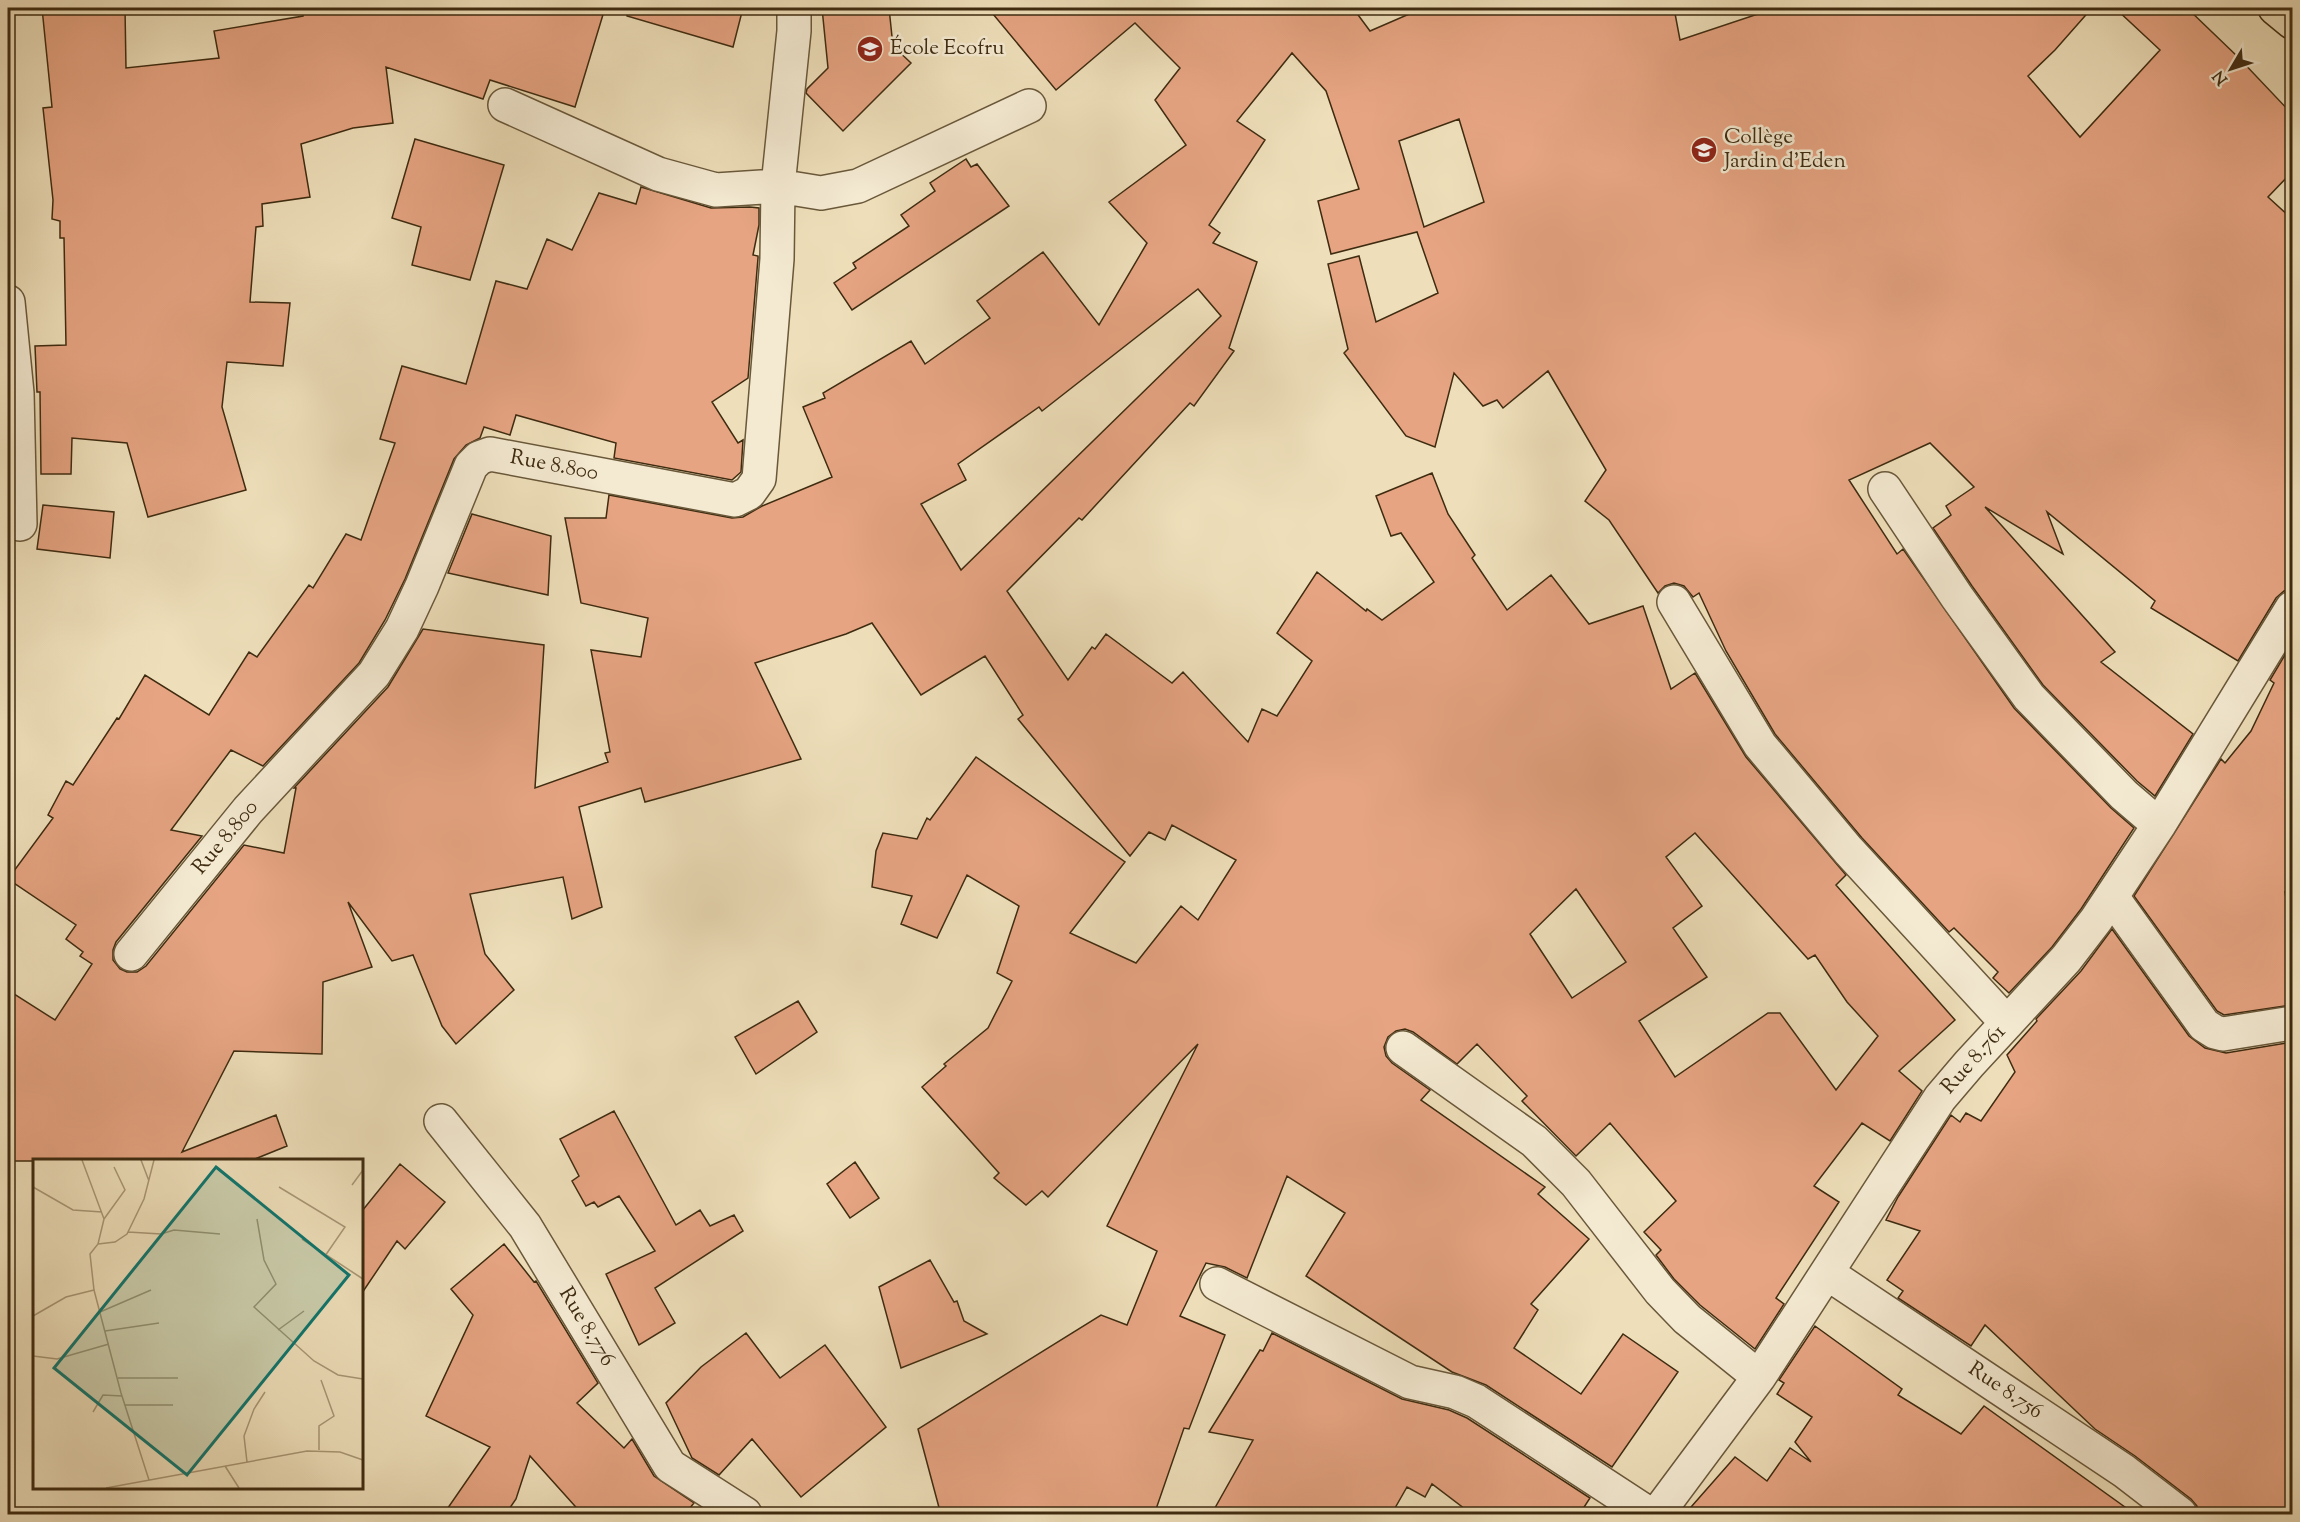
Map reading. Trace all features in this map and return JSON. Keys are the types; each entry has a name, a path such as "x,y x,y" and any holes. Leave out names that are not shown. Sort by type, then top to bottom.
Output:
{"main road":[{"path":"2275,8 2292,22"}],"street":[{"name":"Rue 8.800","path":"131,954 248,810 374,674 407,618 471,466 479,458 490,454 735,500 749,493 759,479 777,259 778,186 794,31 794,8"},
{"path":"505,105 658,174 716,190 778,186 821,193 858,186 1029,105"},
{"path":"8,302 17,393 20,524"},
{"path":"1885,489 1957,597 2029,697 2124,795 2159,825"},
{"path":"1674,602 1760,745 1848,850 2007,1023"},
{"name":"Rue 8.761","path":"1657,1515 1759,1377 1940,1098 2066,959 2112,897 2159,825 2292,608"},
{"path":"2112,897 2204,1025 2223,1034 2292,1023"},
{"path":"1403,1048 1534,1141 1576,1183 1660,1291 1687,1319 1759,1377"},
{"name":"Rue 8.776","path":"441,1121 525,1226 670,1466 745,1515"},
{"name":"Rue 8.756","path":"1827,1273 2124,1471 2180,1515"},
{"path":"1217,1284 1410,1382 1455,1392 1476,1401 1649,1515"}],"building":[{"path":"42,8 125,8 126,68 219,58 214,31 303,16 303,8 605,8 575,107 490,80 483,99 386,67 393,123 353,128 301,144 310,197 262,204 263,226 256,227 250,302 290,303 283,366 227,362 222,407 246,490 148,517 127,443 72,438 71,474 41,474 40,392 37,392 35,346 66,345 64,238 60,238 60,221 52,219 53,200 43,108 52,107"},
{"path":"628,8 743,8 733,47 627,16"},
{"path":"822,8 889,8 893,46 911,63 843,131 806,93 807,89 828,68"},
{"path":"988,8 1353,8 1370,31 1423,8 1674,8 1680,40 1758,14 1757,8 2092,8 2055,50 2028,76 2080,137 2160,50 2115,8 2187,8 2292,114 2292,172 2268,197 2292,219 2292,589 2284,591 2276,598 2238,661 2151,608 2155,601 2047,512 2063,554 1985,507 2115,652 2101,662 2193,734 2155,796 2137,781 2043,685 1933,528 1951,515 1946,506 1974,487 1930,443 1849,480 1897,554 1903,549 2014,708 2111,808 2134,828 2081,909 2052,947 2009,993 1993,978 1998,972 1954,928 1949,932 1862,838 1775,734 1726,651 1699,593 1693,597 1684,586 1674,583 1665,586 1658,593 1609,520 1585,501 1606,470 1548,371 1503,408 1497,400 1483,406 1454,373 1435,447 1406,436 1344,353 1348,349 1328,264 1359,256 1376,322 1438,293 1417,232 1331,254 1318,201 1359,189 1326,91 1292,53 1237,121 1265,140 1209,225 1220,233 1213,243 1257,262 1229,348 1234,351 1194,406 1190,403 1082,520 1079,518 1007,591 1068,680 1092,647 1095,649 1106,634 1172,683 1183,672 1248,742 1262,709 1277,716 1312,661 1277,633 1317,572 1366,611 1367,609 1382,620 1434,582 1401,533 1391,536 1376,496 1432,473 1448,514 1475,555 1472,558 1507,610 1551,575 1589,624 1643,606 1671,689 1695,673 1746,757 1846,875 1836,885 1955,1020 1899,1071 1922,1091 1890,1141 1862,1123 1814,1186 1839,1202 1776,1298 1784,1304 1755,1349 1700,1305 1674,1279 1656,1255 1661,1250 1644,1232 1676,1201 1610,1123 1576,1156 1522,1101 1527,1096 1477,1044 1457,1064 1413,1032 1405,1029 1396,1031 1388,1037 1384,1047 1386,1056 1392,1063 1430,1090 1421,1100 1545,1187 1538,1194 1589,1239 1531,1304 1538,1310 1514,1348 1581,1394 1623,1334 1678,1372 1612,1467 1486,1385 1452,1372 1306,1276 1345,1213 1287,1176 1247,1278 1225,1267 1206,1263 1180,1316 1225,1335 1189,1429 1184,1428 1154,1515 941,1515 918,1429 1101,1315 1127,1325 1157,1251 1107,1226 1198,1044 1048,1197 1042,1191 1026,1205 994,1178 999,1173 922,1087 946,1066 944,1064 988,1028 1012,981 997,973 1019,906 967,875 937,938 901,924 912,896 872,887 876,851 883,833 917,839 927,818 930,820 976,757 1125,862 1070,933 1136,963 1181,906 1198,920 1236,860 1172,825 1165,840 1149,832 1130,856 1018,719 1023,715 985,656 921,695 872,623 846,634 755,663 801,759 645,802 641,788 579,807 602,907 572,919 563,877 470,894 485,954 514,990 456,1044 442,1026 413,955 392,961 348,902 372,967 323,982 322,1054 234,1051 182,1152 276,1115 287,1146 255,1159 8,1161 8,990 55,1020 92,964 80,956 83,952 66,939 76,925 8,879 53,818 48,815 66,781 73,785 117,718 119,719 145,675 209,715 249,652 257,657 309,585 313,588 346,534 361,540 395,443 380,439 402,366 466,384 496,281 527,289 547,239 572,250 599,193 636,204 641,187 711,208 759,208 759,225 753,255 758,258 748,378 712,402 738,443 743,440 741,472 732,480 614,458 616,443 516,415 510,435 484,427 480,438 466,445 454,459 405,579 385,620 359,663 263,766 231,750 171,830 202,836 116,942 113,960 120,969 137,972 146,966 244,845 284,853 296,788 294,788 388,687 423,629 544,645 535,788 608,762 605,753 610,752 591,650 641,657 648,618 581,603 565,518 606,518 609,495 732,518 743,517 762,506 832,477 803,407 825,398 823,393 911,341 925,364 990,318 977,301 1043,252 1099,325 1147,243 1109,202 1186,145 1155,100 1180,68 1135,23 1056,90","holes":["1459,119 1484,202 1424,227 1399,141","1198,289 1221,316 961,570 921,504 966,480 958,464 1039,407 1042,411","1695,833 1808,959 1815,955 1847,1002 1878,1036 1836,1090 1780,1013 1768,1013 1675,1077 1639,1021 1707,977 1673,928 1702,906 1666,857","1576,889 1626,962 1572,998 1530,934"]},
{"path":"415,139 504,165 470,280 412,265 421,227 392,218"},
{"path":"966,159 971,167 977,164 1009,206 852,310 834,283 856,268 853,263 909,226 901,215 935,191 930,183"},
{"path":"43,505 114,512 110,558 37,549"},
{"path":"472,514 551,536 548,595 448,573"},
{"path":"2292,643 2292,893 2285,892 2292,935 2292,1005 2224,1015 2217,1011 2134,896 2221,759 2225,763 2251,731 2274,683 2270,680"},
{"path":"2112,929 2189,1036 2205,1048 2226,1053 2292,1042 2292,1507 2282,1515 2198,1515 2197,1506 2191,1499 2095,1429 1985,1325 1971,1346 1898,1298 1903,1291 1887,1280 1920,1231 1886,1220 1898,1197 1951,1115 1960,1122 1966,1113 1981,1121 2015,1072 2007,1055 2037,1021 2036,1019 2081,971"},
{"path":"798,1001 817,1032 756,1074 735,1037"},
{"path":"614,1111 676,1225 700,1210 710,1226 734,1215 743,1231 655,1288 675,1323 639,1345 606,1274 655,1251 619,1196 598,1207 594,1202 586,1206 572,1181 579,1176 560,1139"},
{"path":"855,1162 879,1198 850,1218 827,1184"},
{"path":"400,1164 445,1202 405,1249 397,1241 363,1292 363,1210"},
{"path":"504,1244 534,1282 536,1281 598,1383 577,1403 624,1448 632,1439 654,1476 694,1503 684,1515 583,1515 530,1456 516,1499 505,1515 443,1515 490,1447 426,1416 473,1315 451,1289"},
{"path":"930,1260 954,1302 957,1301 964,1321 987,1334 901,1368 879,1287"},
{"path":"1815,1326 1902,1389 1898,1395 1961,1434 1984,1406 2136,1515 1684,1515 1735,1457 1767,1481 1790,1448 1811,1462 1795,1442 1812,1417 1777,1394 1784,1383 1779,1380"},
{"path":"746,1333 780,1378 825,1345 886,1427 801,1497 752,1439 719,1475 692,1458 666,1403 701,1367"},
{"path":"1272,1333 1402,1399 1449,1410 1467,1418 1590,1498 1579,1515 1473,1515 1432,1484 1425,1497 1407,1487 1391,1515 1211,1515 1253,1440 1209,1432 1260,1350 1263,1351"}],"place":[{"name":"École Ecofru","path":"870,49"},
{"name":"Collège Jardin d'Eden","path":"1704,150"}]}
